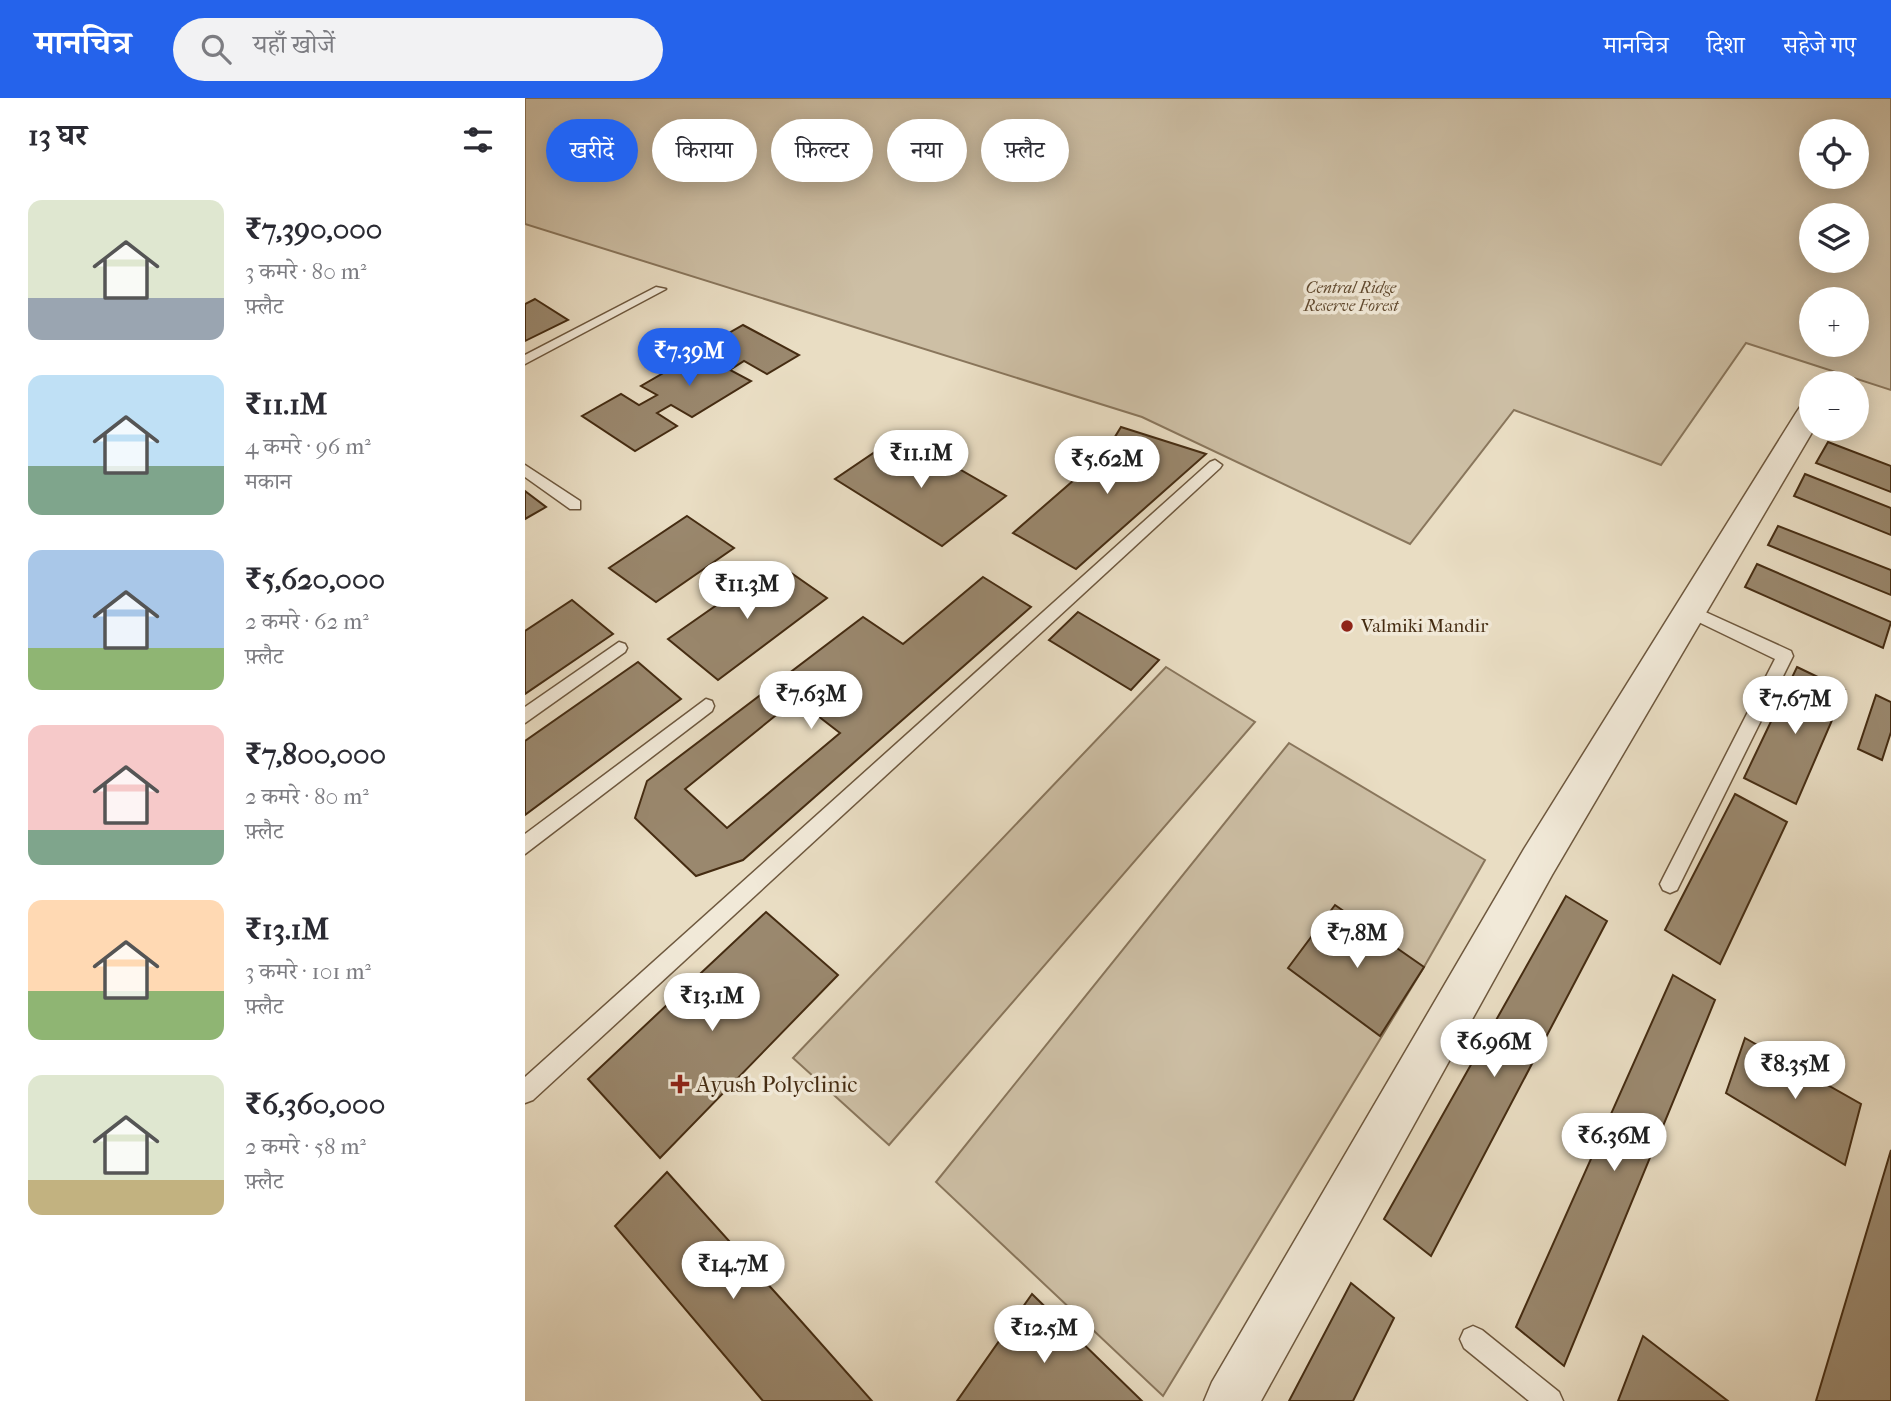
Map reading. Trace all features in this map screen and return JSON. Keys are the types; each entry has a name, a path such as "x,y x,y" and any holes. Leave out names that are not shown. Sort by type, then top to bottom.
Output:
{"street":[{"path":"1231,1401 1538,862 1799,431"}],"lane":[{"path":"525,360 660,289"},
{"path":"525,1092 1215,465"},
{"path":"525,470 575,505"},
{"path":"1670,884 1785,656 1691,611"},
{"path":"525,716 619,648"},
{"path":"525,845 706,706"},
{"path":"1473,1339 1550,1401"}],"green space":[{"name":"Central Ridge Reserve Forest","path":"525,98 1891,98 1891,390 1869,383 1869,371 1832,371 1746,343 1661,465 1514,410 1410,544 1142,417 525,224"},
{"path":"1166,667 1255,722 889,1145 793,1058"},
{"path":"1289,743 1485,860 1424,967 1163,1396 936,1182"}],"building":[{"path":"535,299 568,320 525,341 525,304"},
{"path":"743,325 799,355 767,374 744,361 730,370 751,381 692,417 671,405 657,413 677,426 635,451 582,416 621,394 639,405 657,395 641,386 698,353 713,362 732,351 715,341"},
{"path":"1121,427 1206,454 1076,569 1013,533 1105,453"},
{"path":"900,435 1006,496 942,546 835,479"},
{"path":"1828,442 1891,466 1891,492 1816,463"},
{"path":"1805,474 1891,508 1891,535 1794,496"},
{"path":"525,491 546,507 525,519"},
{"path":"687,516 734,548 656,602 609,568"},
{"path":"1778,526 1891,570 1891,595 1768,545"},
{"path":"777,563 827,598 718,680 668,639"},
{"path":"1757,564 1891,622 1883,648 1745,587"},
{"path":"983,577 1031,607 743,860 696,876 635,818 647,781 863,617 903,644","holes":["796,699 840,733 727,828 685,789"]},
{"path":"572,600 613,634 525,694 525,631"},
{"path":"1078,612 1159,660 1131,690 1049,640"},
{"path":"638,662 681,699 525,815 525,741"},
{"path":"1797,667 1845,690 1796,804 1744,778"},
{"path":"1876,695 1891,702 1891,732 1882,760 1858,749"},
{"path":"1735,794 1787,822 1720,964 1665,930"},
{"path":"1566,896 1607,921 1431,1256 1384,1219"},
{"path":"1335,905 1424,967 1380,1036 1288,968"},
{"path":"766,912 838,975 660,1158 588,1079"},
{"path":"1673,975 1715,1000 1564,1366 1516,1327"},
{"path":"1745,1038 1861,1104 1845,1165 1726,1093"},
{"path":"1891,1150 1891,1401 1816,1401"},
{"path":"667,1172 872,1401 763,1401 615,1226"},
{"path":"1351,1283 1394,1318 1353,1401 1289,1401"},
{"path":"1032,1294 1142,1401 957,1401"},
{"path":"1643,1336 1728,1401 1618,1401"}],"place":[{"name":"Valmiki Mandir","path":"1347,626"},
{"name":"Ayush Polyclinic","path":"680,1084"}]}
